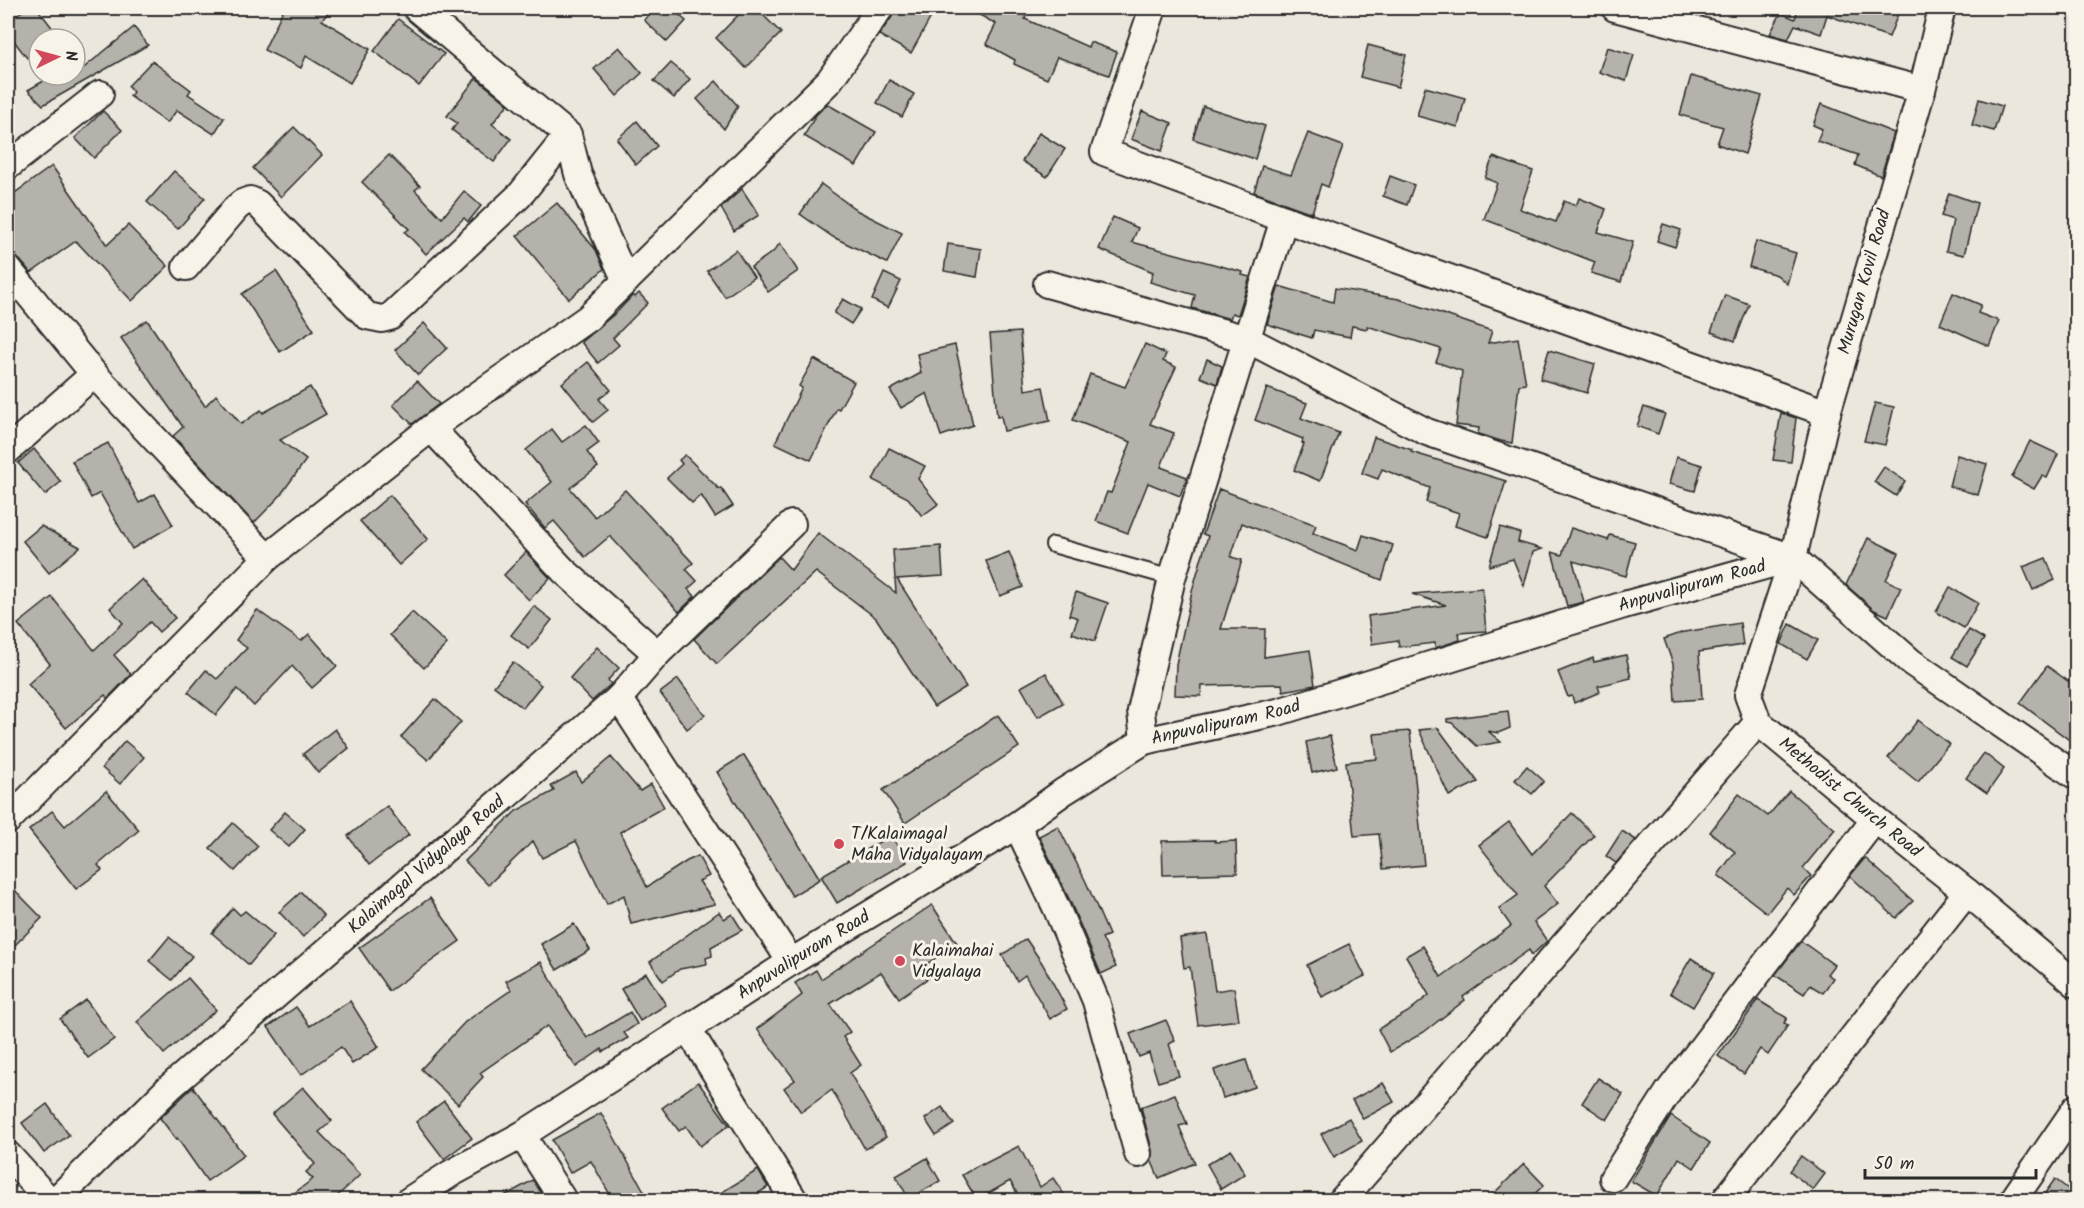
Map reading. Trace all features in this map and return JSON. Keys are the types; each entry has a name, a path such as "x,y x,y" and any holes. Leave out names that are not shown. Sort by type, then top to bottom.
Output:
{"street":[{"path":"416,8 568,135 578,174 626,281"},
{"path":"8,820 267,558 431,428 588,318 829,81 880,8"},
{"path":"1153,8 1104,152 1284,219 1827,413"},
{"path":"1615,8 1922,90"},
{"name":"Murugan Kovil Road","path":"1792,558 1827,413 1922,90 1942,8"},
{"path":"8,166 100,94"},
{"path":"186,267 236,208 242,202 250,200 258,204 366,316 382,319 390,317 520,195 568,135"},
{"path":"1144,741 1141,711 1172,578 1284,219"},
{"path":"8,269 94,374 267,558"},
{"path":"1047,284 1247,339 1427,432 1792,558 1911,662 2076,776"},
{"path":"8,450 94,374"},
{"path":"431,428 563,570 657,654"},
{"name":"Kalaimagal Vidyalaya Road","path":"56,1200 170,1087 619,698 657,654 792,524"},
{"path":"1342,1200 1758,722 1748,695 1792,558"},
{"name":"Anpuvalipuram Road","path":"410,1200 450,1174 522,1135 791,962 1017,825 1063,792 1144,741 1278,712 1624,605 1792,558"},
{"path":"619,698 791,962"},
{"name":"Methodist Church Road","path":"1758,722 2076,984"},
{"path":"1613,1178 1669,1091 1875,819"},
{"path":"1017,825 1056,907 1096,1001 1138,1154"},
{"path":"1725,1200 1967,892"},
{"path":"688,1029 794,1200"},
{"path":"2013,1200 2076,1108"},
{"path":"522,1135 564,1200"},
{"path":"8,1155 49,1200"}],"lane":[{"path":"1053,545 1172,578"}],"building":[{"path":"26,8 37,8 52,27 27,27 27,58 8,33 8,22"},
{"path":"284,8 332,8 322,20 370,49 350,83 306,56 301,68 264,50"},
{"path":"655,8 671,8 686,21 667,42 644,20"},
{"path":"745,8 756,8 781,33 746,68 716,38"},
{"path":"895,8 936,8 911,53 879,35 892,17"},
{"path":"967,8 1009,8 1026,16 1025,19 1088,47 1090,42 1117,52 1109,75 1057,57 1047,79 1014,64 1015,60 986,44 996,24"},
{"path":"1798,8 1880,8 1898,14 1889,37 1827,15 1821,34 1795,25 1788,39 1770,34 1781,13 1795,19"},
{"path":"398,19 444,54 419,86 374,51"},
{"path":"134,27 148,45 87,80 87,65"},
{"path":"1368,45 1406,55 1398,87 1360,77"},
{"path":"619,47 642,73 617,96 594,69"},
{"path":"1607,47 1634,55 1626,81 1599,72"},
{"path":"152,61 191,90 188,94 224,118 214,134 177,110 167,123 130,96 133,92 128,86"},
{"path":"671,63 690,79 674,98 654,81"},
{"path":"1691,76 1762,96 1745,154 1717,144 1723,127 1680,115"},
{"path":"476,78 508,104 492,124 511,139 494,162 452,130 457,123 447,116"},
{"path":"889,80 914,94 902,117 877,103"},
{"path":"716,81 738,106 724,129 697,99"},
{"path":"33,87 74,87 43,105 28,90"},
{"path":"1425,87 1465,98 1458,127 1417,116"},
{"path":"1979,99 2002,106 1994,131 1972,125"},
{"path":"827,104 876,132 856,166 804,136 816,115"},
{"path":"1821,104 1894,133 1881,176 1855,165 1858,155 1817,141 1822,129 1813,125"},
{"path":"1203,106 1265,126 1255,159 1193,139"},
{"path":"103,111 122,130 94,158 75,138"},
{"path":"1142,111 1172,123 1162,151 1131,139"},
{"path":"637,121 657,146 636,165 617,139"},
{"path":"294,127 322,155 281,197 253,168"},
{"path":"1039,133 1065,149 1047,177 1022,161"},
{"path":"1308,133 1343,146 1328,187 1321,184 1312,213 1254,192 1262,166 1291,175"},
{"path":"389,155 420,186 415,190 442,218 464,191 481,206 468,222 464,218 426,254 405,232 409,229 362,182"},
{"path":"1493,157 1533,171 1520,209 1556,222 1564,201 1576,206 1579,198 1606,209 1598,232 1633,242 1621,282 1591,273 1595,262 1484,219 1497,183 1485,178"},
{"path":"52,166 107,245 128,225 168,266 132,301 76,241 31,273 8,251 8,198"},
{"path":"174,171 205,198 178,229 147,202"},
{"path":"1390,176 1414,185 1407,205 1383,196"},
{"path":"821,184 858,211 902,233 887,263 833,237 800,214"},
{"path":"742,189 759,215 734,231 721,208"},
{"path":"1949,193 1977,203 1964,255 1946,251 1953,220 1941,216"},
{"path":"557,203 596,250 604,269 569,299 517,236"},
{"path":"1113,217 1138,228 1132,242 1243,272 1242,275 1250,277 1238,315 1232,313 1230,319 1192,308 1195,295 1150,282 1153,272 1099,249"},
{"path":"1663,224 1681,230 1675,247 1657,241"},
{"path":"1756,241 1796,253 1787,284 1777,275 1749,267"},
{"path":"780,243 798,271 768,292 751,267 774,251"},
{"path":"948,244 981,249 977,277 944,271"},
{"path":"736,250 754,277 725,297 707,271"},
{"path":"276,271 314,330 280,352 242,294"},
{"path":"884,273 901,281 888,308 872,300"},
{"path":"1279,286 1333,302 1335,288 1399,299 1492,331 1488,343 1518,338 1526,384 1519,385 1512,443 1478,434 1479,428 1456,425 1462,371 1436,362 1441,349 1367,326 1367,329 1352,326 1350,337 1314,330 1312,338 1267,324"},
{"path":"639,293 648,303 613,338 619,345 598,363 581,342 618,311 633,295 635,297"},
{"path":"1953,293 1981,305 1978,313 1999,321 1989,346 1940,324"},
{"path":"1725,295 1749,304 1735,341 1711,332"},
{"path":"843,299 861,309 851,324 834,313"},
{"path":"147,320 205,406 216,395 241,424 261,410 263,413 310,387 326,414 280,440 306,460 279,497 254,523 173,436 183,427 121,338"},
{"path":"424,323 447,348 418,375 395,350"},
{"path":"1020,332 1025,390 1043,387 1050,421 1004,431 1001,416 997,417 990,334"},
{"path":"1145,344 1166,354 1163,361 1176,367 1150,424 1174,433 1161,467 1187,477 1180,496 1148,483 1128,533 1096,521 1107,492 1111,493 1131,442 1073,420 1090,374 1125,387"},
{"path":"955,345 973,425 941,436 927,393 901,408 890,390 921,373 917,354"},
{"path":"1549,350 1595,364 1587,393 1540,379"},
{"path":"814,359 854,382 839,409 837,408 811,460 775,443 802,388 799,386"},
{"path":"1207,359 1222,366 1217,384 1200,377"},
{"path":"588,362 611,390 599,399 608,410 593,422 562,383"},
{"path":"417,381 439,404 412,424 393,405"},
{"path":"1267,388 1307,403 1301,418 1339,433 1320,481 1294,470 1304,444 1303,439 1255,420"},
{"path":"1875,403 1894,407 1885,445 1864,441"},
{"path":"1644,407 1665,414 1658,434 1637,426"},
{"path":"1781,413 1796,418 1791,462 1773,460"},
{"path":"586,425 599,443 587,452 598,467 570,488 595,517 625,490 693,563 686,569 697,581 688,589 695,596 679,612 610,536 585,557 554,521 545,528 525,504 552,482 526,450 552,429 562,442"},
{"path":"1374,437 1412,450 1411,452 1506,481 1488,537 1455,526 1459,513 1426,502 1430,488 1382,469 1378,479 1362,473"},
{"path":"2030,441 2058,454 2047,478 2042,476 2034,489 2012,477"},
{"path":"108,443 139,503 155,494 173,525 132,549 100,493 91,498 72,461"},
{"path":"889,448 925,466 918,479 938,504 922,516 908,498 873,480"},
{"path":"34,449 61,482 45,495 18,463"},
{"path":"685,455 719,489 721,488 733,506 715,517 701,495 692,503 667,478 682,464 679,460"},
{"path":"1957,455 1987,464 1978,495 1949,486"},
{"path":"1676,457 1702,465 1695,491 1669,484"},
{"path":"1884,467 1905,481 1896,496 1874,482"},
{"path":"1219,489 1316,525 1313,533 1358,550 1363,535 1393,545 1382,580 1242,523 1231,557 1242,560 1221,629 1265,629 1264,657 1310,650 1315,685 1283,691 1282,684 1202,686 1201,696 1175,695 1176,664 1192,591 1208,536 1203,534"},
{"path":"390,495 428,539 399,565 360,521"},
{"path":"41,526 80,547 49,573 23,541"},
{"path":"1500,527 1520,533 1518,542 1542,549 1533,552 1524,586 1513,559 1489,566"},
{"path":"1571,528 1608,540 1610,535 1635,542 1626,576 1573,561 1584,602 1567,606 1552,552 1562,555"},
{"path":"818,533 896,593 893,550 941,546 943,576 897,579 966,687 934,707 876,618 816,572 717,664 694,639 779,557 791,570"},
{"path":"1868,538 1899,553 1886,580 1901,587 1888,616 1874,610 1846,585"},
{"path":"526,552 550,578 529,600 504,575"},
{"path":"1009,552 1023,587 1000,596 986,561"},
{"path":"2046,558 2055,580 2033,590 2023,567"},
{"path":"142,579 175,618 159,632 150,622 114,655 131,674 108,698 105,695 66,728 28,684 50,664 18,624 52,597 94,650 123,623 110,608"},
{"path":"1950,587 1978,603 1964,628 1936,612"},
{"path":"1482,588 1486,631 1459,633 1460,640 1435,648 1435,643 1399,647 1398,640 1372,644 1368,616 1446,605 1412,594"},
{"path":"1076,592 1108,603 1095,641 1072,633 1078,618 1069,615"},
{"path":"534,606 552,620 529,649 511,635"},
{"path":"257,610 301,641 309,634 337,666 312,688 292,666 254,706 237,689 216,715 188,692 206,670 217,679 247,648 236,640"},
{"path":"412,612 447,644 424,668 390,635"},
{"path":"1740,623 1743,645 1699,652 1702,699 1675,701 1673,664 1664,639 1684,632"},
{"path":"1790,624 1818,640 1807,659 1781,644"},
{"path":"1969,630 1984,639 1967,666 1952,657"},
{"path":"597,647 619,668 608,680 611,684 592,701 570,678"},
{"path":"1626,655 1631,678 1598,686 1600,692 1574,703 1572,696 1568,697 1558,672 1593,658 1594,662"},
{"path":"513,662 541,685 523,708 494,686"},
{"path":"2047,666 2076,687 2076,745 2020,703"},
{"path":"1046,673 1063,703 1038,717 1021,687"},
{"path":"678,679 705,715 687,729 660,693"},
{"path":"435,699 461,722 428,760 401,737"},
{"path":"1508,711 1510,728 1498,733 1488,731 1501,742 1477,746 1452,723 1447,722 1447,719"},
{"path":"998,715 1019,747 905,823 883,790"},
{"path":"1918,720 1949,744 1918,782 1888,758"},
{"path":"1438,728 1478,782 1449,796 1419,730"},
{"path":"335,729 349,748 318,773 303,754"},
{"path":"1410,731 1424,865 1383,869 1379,834 1354,836 1346,762 1377,759 1374,734"},
{"path":"1330,736 1337,767 1312,773 1306,742"},
{"path":"125,741 144,757 120,784 102,768"},
{"path":"1984,753 2004,769 1987,793 1966,778"},
{"path":"744,755 820,879 792,896 717,772"},
{"path":"611,757 640,791 651,784 664,807 620,832 647,887 698,856 709,876 699,881 715,904 631,924 624,895 607,904 576,841 542,858 533,841 488,885 465,861 516,811 554,791 551,786 576,772 581,782"},
{"path":"1527,766 1544,781 1532,794 1515,780"},
{"path":"106,791 139,830 98,865 102,870 76,889 29,830 52,811 65,826"},
{"path":"1789,791 1835,829 1803,868 1811,876 1794,895 1787,888 1767,913 1718,875 1735,852 1710,832 1739,794 1768,816"},
{"path":"387,806 409,835 369,865 348,836"},
{"path":"285,812 305,829 289,847 269,830"},
{"path":"1572,813 1594,835 1544,886 1558,904 1534,922 1547,941 1532,955 1529,950 1463,997 1465,1000 1424,1032 1390,1052 1378,1029 1408,1012 1429,995 1406,956 1423,946 1441,977 1511,926 1499,909 1518,895 1479,845 1509,822 1532,854"},
{"path":"233,823 258,846 235,871 210,848"},
{"path":"1058,826 1109,935 1102,938 1116,967 1101,974 1039,836"},
{"path":"1622,831 1636,840 1616,863 1606,856"},
{"path":"891,835 907,862 837,903 821,876"},
{"path":"1215,840 1215,842 1236,841 1237,873 1163,875 1162,841"},
{"path":"1865,858 1913,901 1896,918 1850,876"},
{"path":"8,883 42,918 8,952"},
{"path":"301,892 324,916 303,937 279,912"},
{"path":"430,898 460,941 389,991 359,948"},
{"path":"932,905 957,943 927,964 934,974 899,998 881,972 830,1004 850,1032 843,1037 861,1065 850,1073 886,1137 865,1149 832,1090 801,1112 784,1088 795,1080 757,1029 802,995 795,983 816,970 821,979"},
{"path":"233,908 240,915 245,911 274,935 249,965 212,933"},
{"path":"719,912 724,919 732,914 742,930 711,947 712,956 706,958 707,964 680,969 663,981 650,962"},
{"path":"574,924 590,950 557,970 541,944"},
{"path":"1207,934 1215,991 1234,988 1239,1020 1198,1025 1190,967 1184,968 1180,938"},
{"path":"169,937 192,956 172,980 149,961"},
{"path":"1026,939 1067,1009 1050,1019 1025,975 1017,981 1002,955"},
{"path":"1801,941 1834,965 1827,974 1833,978 1823,993 1810,985 1804,994 1775,975"},
{"path":"1349,944 1365,976 1322,997 1307,965"},
{"path":"1691,958 1714,973 1693,1007 1670,993"},
{"path":"541,962 587,1038 630,1012 637,1024 624,1033 628,1038 603,1052 602,1049 576,1067 547,1026 480,1073 483,1077 458,1104 421,1069 465,1022 511,990 506,981"},
{"path":"646,973 666,1005 640,1021 621,989"},
{"path":"188,978 216,1010 164,1054 137,1022"},
{"path":"86,1000 114,1039 88,1058 60,1019"},
{"path":"1758,1000 1787,1018 1784,1023 1788,1025 1768,1055 1760,1049 1744,1074 1718,1056"},
{"path":"350,1001 379,1047 352,1064 341,1047 301,1075 268,1027 296,1007 310,1026"},
{"path":"1166,1020 1175,1041 1169,1044 1179,1076 1158,1082 1149,1053 1139,1057 1130,1034"},
{"path":"1246,1060 1255,1087 1223,1098 1214,1070"},
{"path":"1598,1078 1623,1094 1607,1120 1582,1103"},
{"path":"698,1082 729,1125 700,1146 686,1126 679,1131 662,1108"},
{"path":"1383,1083 1394,1102 1363,1119 1352,1100"},
{"path":"193,1087 244,1155 207,1181 160,1118"},
{"path":"303,1087 332,1121 319,1132 360,1175 333,1200 285,1200 313,1179 306,1172 315,1164 272,1114"},
{"path":"1175,1094 1187,1124 1179,1126 1195,1163 1159,1178 1151,1160 1152,1150 1141,1107"},
{"path":"444,1101 472,1138 444,1159 416,1122"},
{"path":"47,1104 69,1135 44,1153 22,1123"},
{"path":"942,1107 954,1124 936,1136 925,1119"},
{"path":"601,1113 649,1200 613,1200 591,1161 570,1173 552,1140"},
{"path":"1671,1116 1710,1143 1694,1168 1679,1158 1657,1196 1631,1181"},
{"path":"1349,1118 1362,1141 1334,1157 1321,1134"},
{"path":"1019,1146 1040,1187 1053,1178 1068,1200 1021,1200 1010,1181 977,1200 962,1175"},
{"path":"1231,1150 1245,1174 1221,1189 1207,1164"},
{"path":"1801,1156 1825,1174 1813,1190 1790,1171"},
{"path":"927,1158 940,1181 909,1199 896,1176"},
{"path":"1524,1164 1544,1185 1528,1200 1487,1200"},
{"path":"758,1170 768,1187 748,1200 709,1200"},
{"path":"2055,1179 2076,1195 2076,1200 2040,1200"},
{"path":"533,1180 546,1200 497,1200"}],"place":[{"name":"T/Kalaimagal Maha Vidyalayam","path":"839,844"},
{"name":"Kalaimahai Vidyalaya","path":"900,961"}]}
